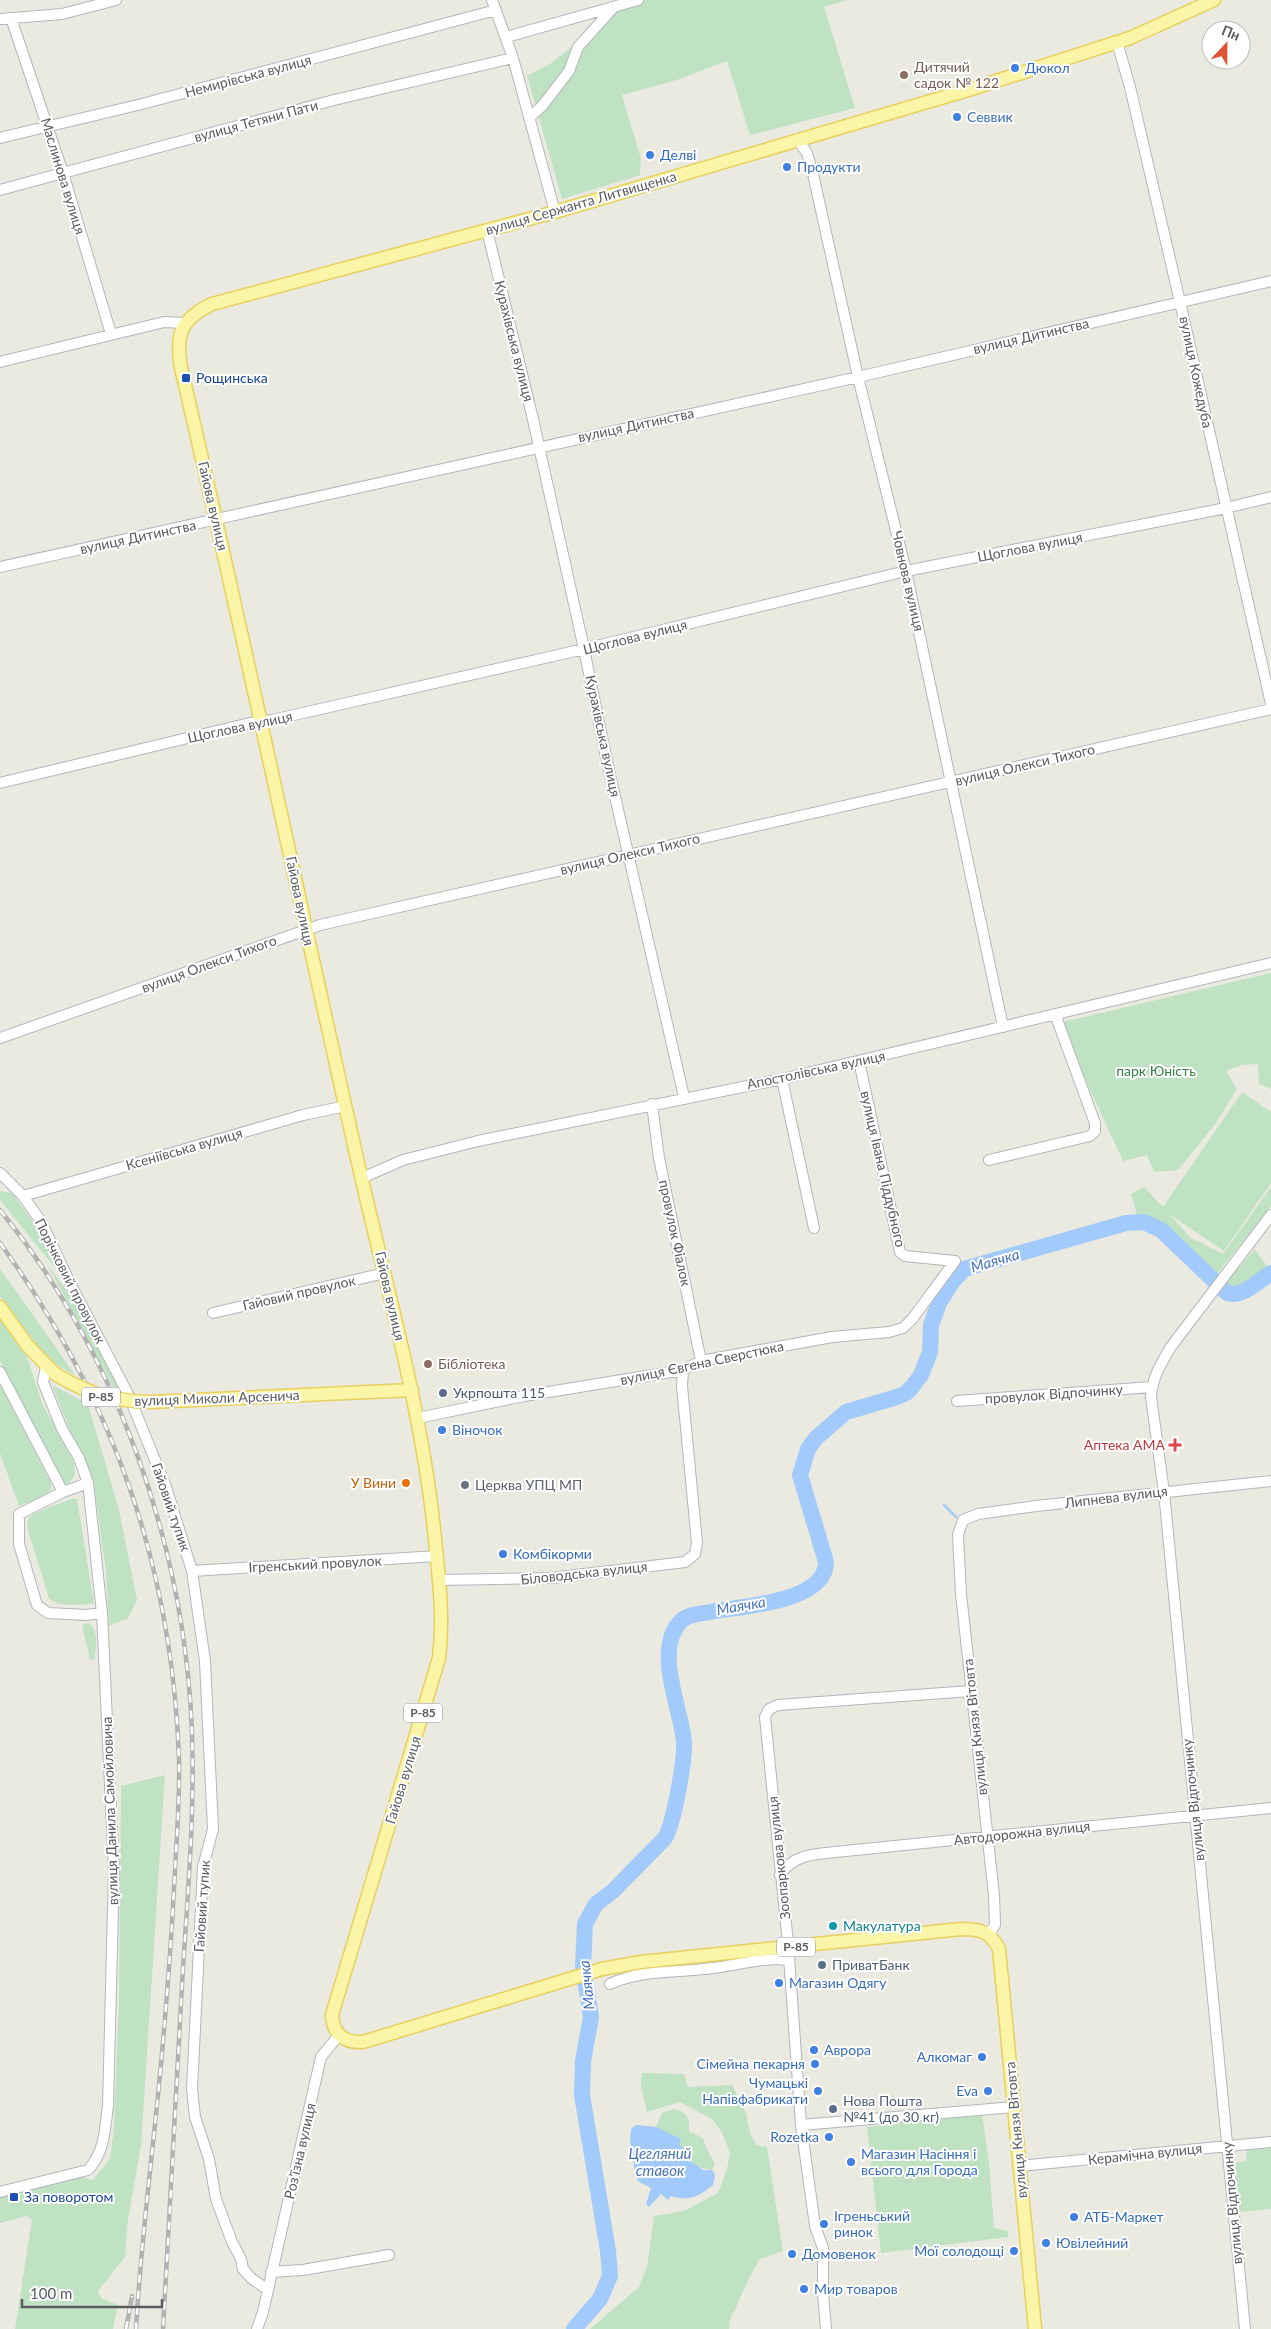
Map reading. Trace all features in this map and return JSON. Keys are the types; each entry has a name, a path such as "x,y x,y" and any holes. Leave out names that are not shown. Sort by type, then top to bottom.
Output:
{"main road":[{"name":"вулиця Сержанта Литвищенка","path":"185,323 197,311 212,304 555,212 968,90 1117,42 1214,0"},
{"name":"Гайова вулиця","path":"185,323 180,337 179,355 217,519 306,929 418,1418 430,1492 443,1611 439,1658 332,2015 338,2035"},
{"name":"вулиця Миколи Арсенича","path":"0,1307 51,1370 77,1387 100,1396 123,1401 152,1402 412,1390"},
{"name":"Р-85","path":"338,2035 348,2041 363,2042 602,1970 641,1962 788,1954 961,1929 976,1929 989,1934"},
{"name":"вулиця Князя Вітовта","path":"989,1934 999,1949 1035,2329"}],"street":[{"path":"0,19 62,14 116,0"},
{"path":"506,37 638,0"},
{"path":"494,5 513,58 555,212"},
{"name":"Немирівська вулиця","path":"0,138 142,104 494,5"},
{"path":"529,118 543,105 569,71 578,47 613,8"},
{"name":"Маслинова вулиця","path":"11,18 63,173 111,334"},
{"name":"вулиця Кожедуба","path":"1117,42 1130,87 1271,704"},
{"name":"вулиця Тетяни Пати","path":"0,190 334,100 513,58"},
{"name":"Човнова вулиця","path":"798,139 807,153 813,174 858,377 906,571 1003,1028"},
{"name":"Курахівська вулиця","path":"487,230 532,415 537,446 584,649 608,766 684,1097"},
{"name":"вулиця Дитинства","path":"0,567 537,446 858,377 1271,281"},
{"path":"0,362 164,322 185,323"},
{"name":"Щоглова вулиця","path":"0,783 261,721 584,649 906,571 1226,508 1271,497"},
{"name":"вулиця Олекси Тихого","path":"0,1038 306,929 1271,709"},
{"name":"Апостолівська вулиця","path":"362,1178 403,1160 478,1141 684,1097 782,1079 1003,1028 1271,962"},
{"path":"989,1160 1090,1136 1095,1131 1094,1123 1055,1014"},
{"name":"вулиця Івана Піддубного","path":"859,1061 900,1252 905,1256 955,1261"},
{"path":"782,1079 814,1228"},
{"name":"провулок Фіалок","path":"652,1104 659,1158 701,1361"},
{"name":"Ксеніївська вулиця","path":"23,1196 303,1115 346,1106"},
{"name":"Порічковий провулок","path":"0,1173 23,1196 42,1223 69,1281 129,1396"},
{"name":"вулиця Відпочинку","path":"1245,2329 1164,1492 1152,1386 1170,1348 1271,1215"},
{"name":"вулиця Євгена Сверстюка","path":"418,1418 524,1396 683,1370 701,1361 832,1337 889,1332 903,1328 913,1318 955,1261"},
{"name":"Гайовий провулок","path":"213,1313 385,1273"},
{"name":"вулиця Данила Самойловича","path":"0,2192 88,2170 98,2160 103,2144 108,2106 114,1871 102,1613 88,1483 79,1458 62,1429 43,1382 51,1370"},
{"name":"Біловодська вулиця","path":"439,1580 518,1580 560,1577 685,1562 695,1554 697,1543 682,1386 683,1370"},
{"path":"0,1372 63,1492"},
{"name":"провулок Відпочинку","path":"957,1400 1152,1386"},
{"name":"Гайовий тупик","path":"129,1396 166,1486 192,1571 205,1661 212,1829 203,1867 192,2089 195,2117 209,2160 216,2198 243,2269 250,2278 268,2290"},
{"name":"Липнева вулиця","path":"963,1520 978,1514 1271,1481"},
{"path":"88,1483 63,1492 19,1514 19,1544 37,1605 48,1613 86,1615 102,1613"},
{"name":"вулиця Князя Вітовта","path":"963,1520 958,1535 961,1594 995,1925 989,1934"},
{"name":"Ігренський провулок","path":"192,1571 438,1556"},
{"name":"Зоопаркова вулиця","path":"826,2329 823,2293 823,2248 815,2226 801,2124 788,1954 765,1717 769,1709 778,1705 971,1691"},
{"name":"Автодорожна вулиця","path":"780,1875 787,1863 801,1857 987,1836 1271,1808"},
{"path":"610,1984 657,1973 714,1968 776,1958 788,1954"},
{"name":"Розʼїзна вулиця","path":"257,2329 268,2290 321,2057 338,2035"},
{"path":"801,2124 1014,2107"},
{"name":"Керамічна вулиця","path":"1019,2166 1271,2142"},
{"path":"272,2272 303,2270 389,2255"}],"green space":[{"path":"632,0 847,0 824,7 855,108 750,135 727,61 677,80 622,95 641,159 640,175 562,199 527,76 550,64"},
{"name":"парк Юність","path":"1271,973 1271,1089 1259,1084 1258,1064 1242,1065 1226,1071 1237,1089 1216,1123 1178,1170 1154,1172 1147,1155 1123,1161 1081,1070 1063,1022"},
{"path":"1242,1092 1271,1112 1271,1183 1224,1251 1169,1214 1191,1238 1223,1254 1271,1187 1271,1206 1217,1274 1148,1218 1137,1215 1131,1194 1144,1187 1163,1207"},
{"path":"0,1191 12,1193 37,1228 65,1280 0,1200"},
{"path":"1255,1249 1270,1271 1233,1288 1226,1282"},
{"path":"47,1264 74,1301 124,1393 116,1392"},
{"path":"0,1269 75,1375 60,1367 45,1355 9,1309 0,1296"},
{"path":"0,1318 27,1357 42,1403 74,1463 75,1475 68,1484 64,1483 0,1361"},
{"path":"0,1385 51,1483 51,1489 44,1496 19,1506 0,1453"},
{"path":"52,1385 88,1404 119,1510 137,1600 128,1618 109,1626 106,1572 91,1474 69,1428"},
{"path":"71,1499 77,1499 94,1604 64,1604 49,1598 27,1527 28,1519 33,1514"},
{"path":"88,1623 94,1629 96,1639 95,1659 90,1660 82,1625"},
{"path":"165,1775 141,2146 128,2219 125,2257 98,2291 101,2298 118,2305 113,2329 15,2329 32,2220 27,2216 0,2223 0,2196 78,2176 93,2180 110,2159 114,2127 119,1999 121,1786"},
{"path":"642,2073 684,2074 688,2087 732,2085 746,2113 750,2133 756,2145 767,2147 783,2251 760,2259 731,2317 729,2329 590,2329 639,2287 647,2267 654,2216 684,2211 718,2193 727,2169 730,2152 721,2131 712,2119 680,2102 647,2112 641,2086"},
{"path":"674,2109 686,2116 689,2122 689,2131 703,2138 707,2150 715,2163 712,2170 696,2167 679,2145 656,2127 662,2113"},
{"path":"982,2114 989,2163 994,2228 1008,2231 1008,2237 881,2253 867,2127"},
{"path":"1271,2148 1271,2209 1240,2212 1235,2163 1246,2161 1247,2150"}],"water":[{"name":"Цегляний ставок","path":"636,2125 656,2127 681,2139 679,2145 690,2153 690,2161 703,2170 712,2170 715,2175 713,2185 694,2197 677,2198 671,2196 668,2200 661,2194 649,2207 646,2204 651,2188 639,2182 636,2177 630,2140 631,2129"}],"waterway":[{"name":"Маячка","path":"574,2329 600,2299 610,2276 608,2251 582,2095 583,2061 591,2017 583,1966 585,1924 596,1904 613,1891 665,1838 672,1819 684,1751 682,1728 669,1663 669,1647 673,1633 681,1621 687,1617 779,1600 797,1594 812,1586 822,1576 826,1562 800,1475 808,1449 816,1438 846,1412 897,1397 906,1393 912,1387 921,1375 930,1352 931,1325 939,1303 953,1281 964,1269 1126,1223 1144,1222 1161,1230 1227,1293 1233,1294 1244,1291 1271,1273"},
{"path":"944,1505 956,1517"}],"railway":[{"path":"0,1210 42,1267 79,1327 111,1390 138,1456 159,1524 176,1593 187,1663 193,1765 191,1828 163,2329"},
{"path":"0,1243 40,1302 75,1362 104,1424 129,1487 149,1552 164,1618 174,1688 179,1775 173,1910 164,2032 136,2329"},
{"path":"126,2329 132,2296"}],"place":[{"name":"Дюкол","path":"1015,68"},
{"name":"Дитячий садок № 122","path":"904,75"},
{"name":"Севвик","path":"957,117"},
{"name":"Делві","path":"650,155"},
{"name":"Продукти","path":"787,167"},
{"name":"Рощинська","path":"186,378"},
{"name":"Бібліотека","path":"428,1364"},
{"name":"Укрпошта 115","path":"443,1393"},
{"name":"Віночок","path":"442,1430"},
{"name":"Аптека АМА","path":"1175,1445"},
{"name":"У Вини","path":"406,1483"},
{"name":"Церква УПЦ МП","path":"465,1485"},
{"name":"Комбікорми","path":"503,1554"},
{"name":"Макулатура","path":"833,1926"},
{"name":"ПриватБанк","path":"822,1965"},
{"name":"Магазин Одягу","path":"779,1983"},
{"name":"Аврора","path":"814,2050"},
{"name":"Алкомаг","path":"982,2057"},
{"name":"Сімейна пекарня","path":"815,2064"},
{"name":"Чумацькі Напівфабрикати","path":"818,2091"},
{"name":"Eva","path":"988,2091"},
{"name":"Нова Пошта №41 (до 30 кг)","path":"833,2109"},
{"name":"Rozetka","path":"829,2137"},
{"name":"Магазин Насіння і всього для Города","path":"851,2162"},
{"name":"За поворотом","path":"14,2197"},
{"name":"АТБ-Маркет","path":"1074,2217"},
{"name":"Ігреньський ринок","path":"824,2224"},
{"name":"Ювілейний","path":"1046,2243"},
{"name":"Мої солодощі","path":"1014,2251"},
{"name":"Домовенок","path":"792,2254"},
{"name":"Мир товаров","path":"804,2289"}]}
